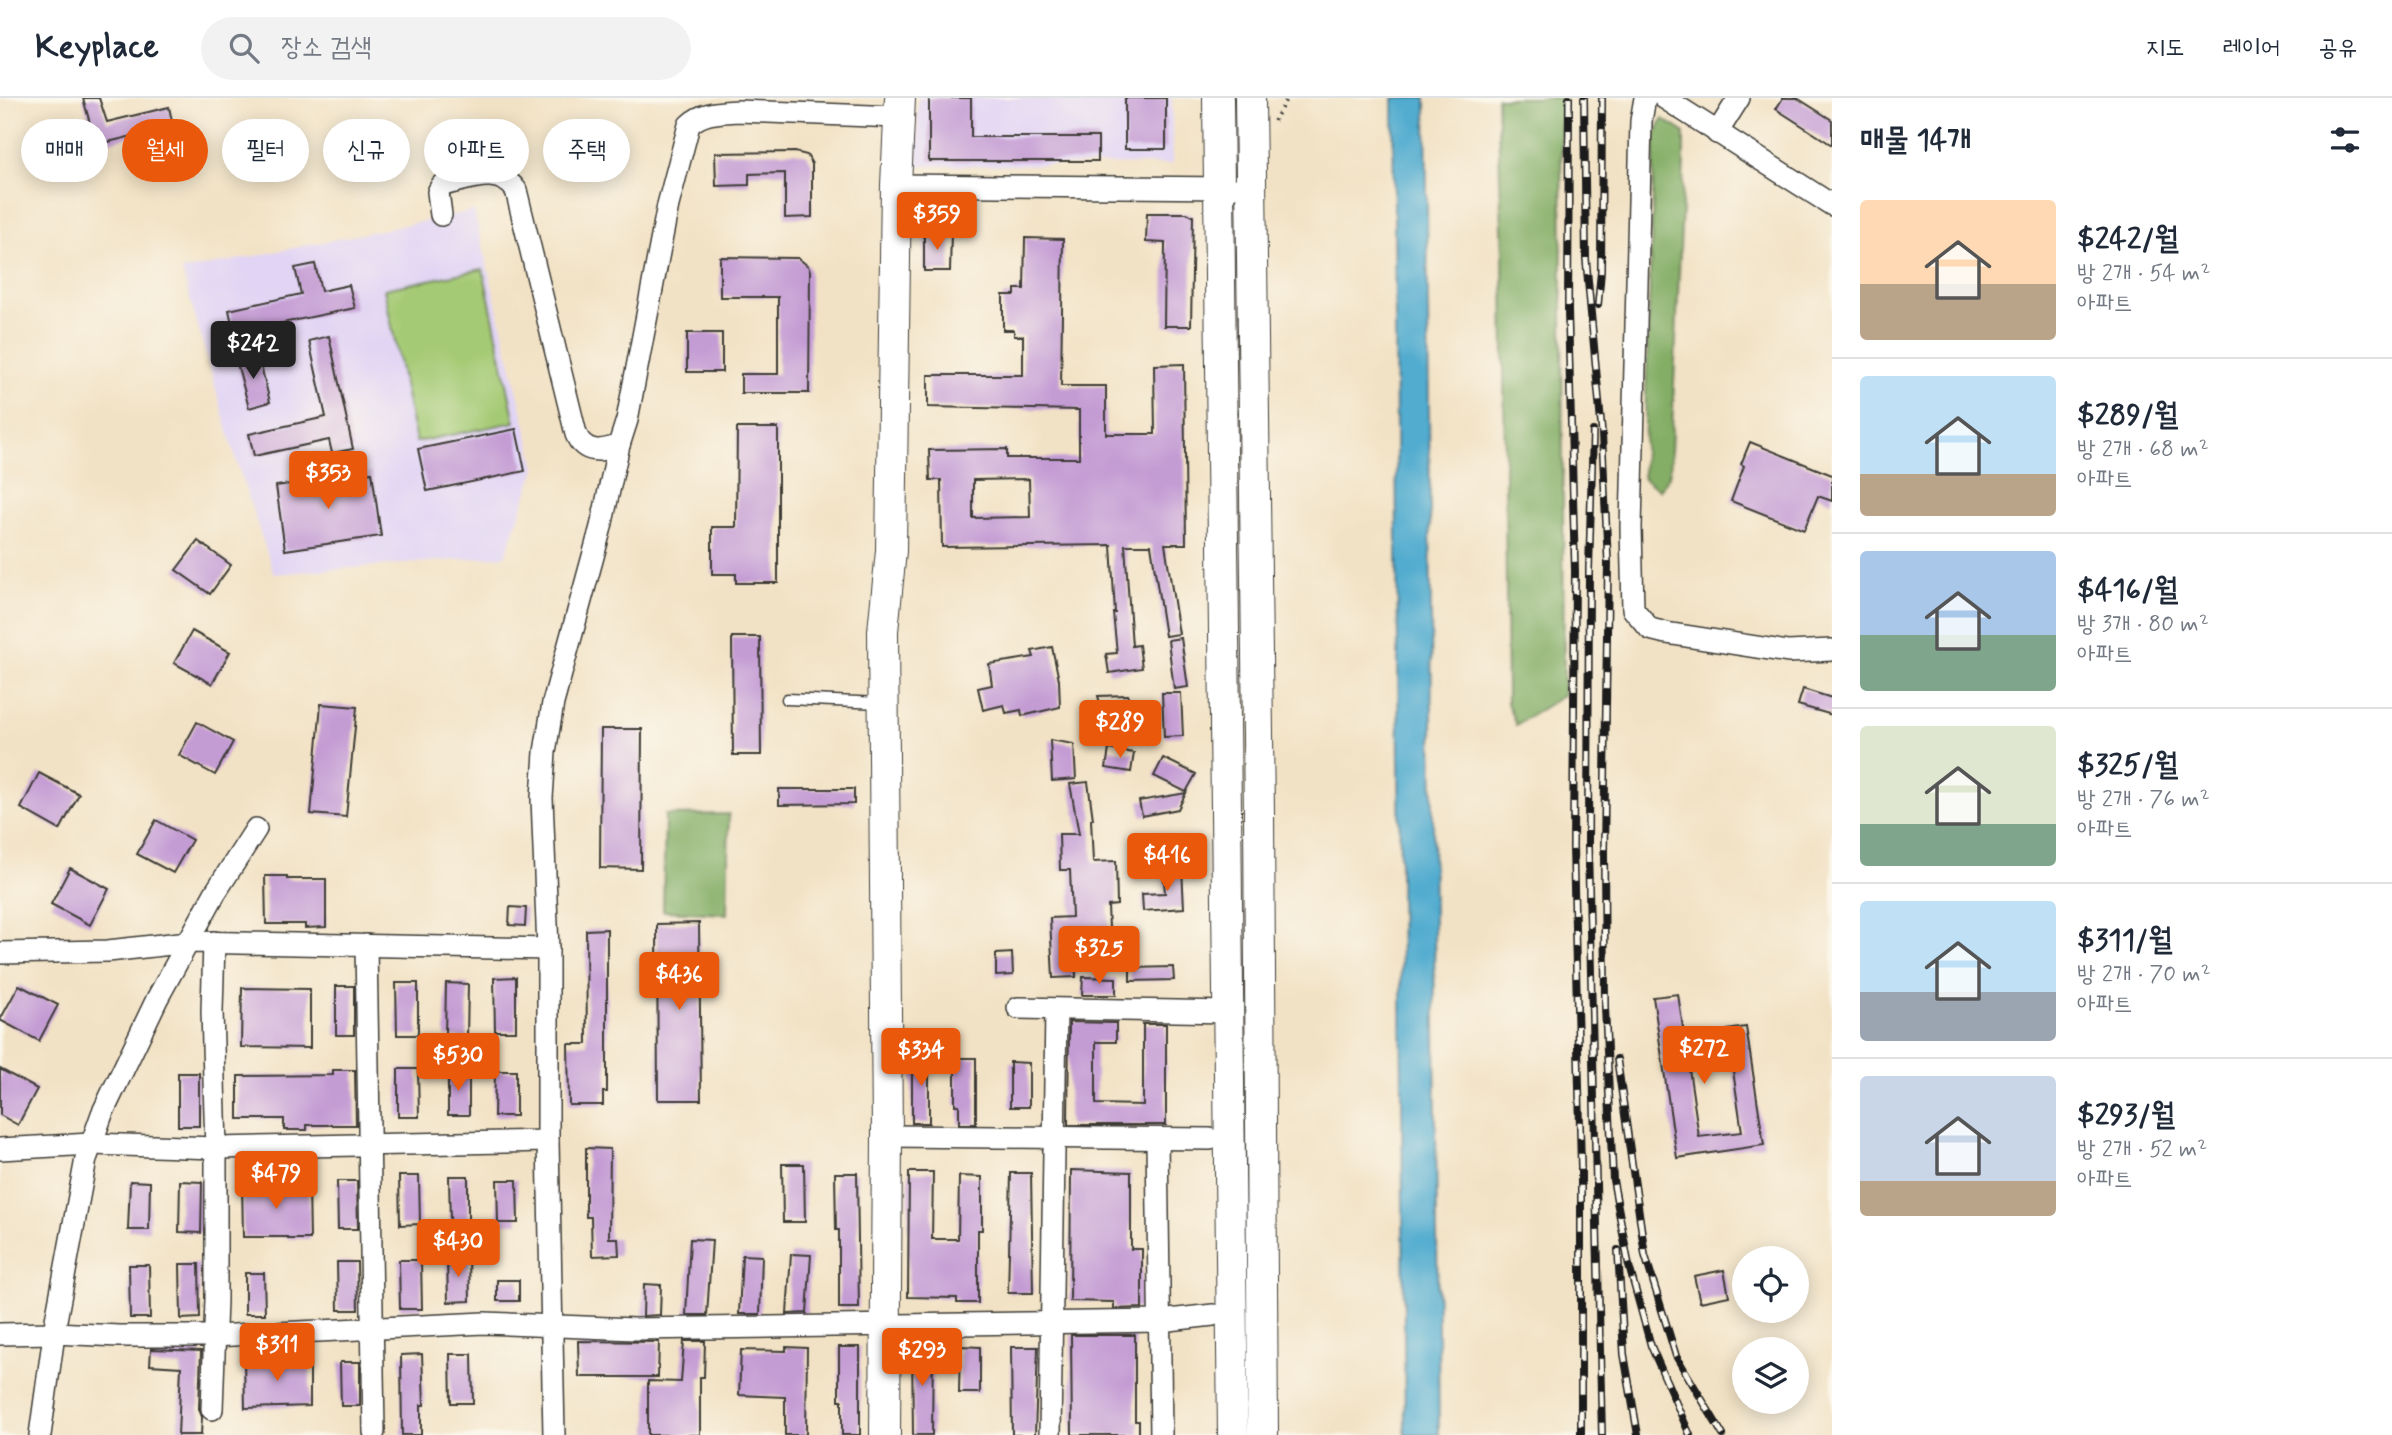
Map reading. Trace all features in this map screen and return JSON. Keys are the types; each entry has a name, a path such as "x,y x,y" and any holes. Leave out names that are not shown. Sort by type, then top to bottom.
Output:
{"street":[{"path":"1218,98 1233,1435"},
{"path":"1250,98 1264,1435"},
{"path":"1645,98 1640,121 1631,528 1633,609 1650,629 1666,633 1787,652 1832,650"},
{"path":"1664,98 1832,205"},
{"path":"1717,133 1739,98"},
{"path":"554,1435 550,1326 548,949 542,798 545,752 553,703 627,420 668,205 689,125 694,119 713,113 738,111 899,107 895,186 891,551 883,631 887,1136 885,1435"},
{"path":"441,215 438,192 442,185 485,176 499,176 509,180 516,190 580,443 587,449 606,450 619,445"},
{"path":"895,186 1251,187"},
{"path":"40,1435 54,1333 91,1144 102,1114 151,1011 215,893 256,829"},
{"path":"0,953 108,951 189,942 548,949"},
{"path":"212,1409 216,1148 212,1011 214,942"},
{"path":"366,946 374,1432"},
{"path":"1018,1008 1228,1012"},
{"path":"1050,1435 1052,1138 1056,1009"},
{"path":"887,1136 1210,1139"},
{"path":"1157,1139 1161,1435"},
{"path":"0,1149 91,1144 216,1148 548,1141"},
{"path":"0,1334 213,1336 485,1324 635,1329 1160,1321 1213,1315"}],"lane":[{"path":"787,699 884,703"}],"path":[{"path":"1270,128 1287,98"}],"shaded area":[{"path":"918,98 1172,98 1172,164 917,166"},
{"path":"474,211 536,468 505,556 274,574 237,463 182,271"}],"green space":[{"path":"1497,98 1561,98 1564,695 1516,725 1507,703 1503,256"},
{"path":"1663,119 1684,132 1684,161 1670,474 1660,490 1643,478 1655,134"},
{"path":"483,269 515,422 416,442 384,289"},
{"path":"729,814 727,914 663,911 665,815"}],"water":[{"path":"1393,98 1426,98 1439,1435 1405,1435"}],"building":[{"path":"83,98 99,98 106,119 89,119"},
{"path":"929,98 971,98 971,137 1098,137 1098,161 929,161"},
{"path":"1125,98 1166,98 1166,149 1125,149"},
{"path":"1783,98 1797,98 1832,120 1832,145 1776,109"},
{"path":"169,107 172,119 122,119 122,139 108,142 108,122"},
{"path":"795,152 807,155 812,164 812,217 785,218 785,173 749,174 749,185 716,186 715,153"},
{"path":"1147,213 1187,213 1193,216 1191,326 1164,326 1165,243 1146,242"},
{"path":"924,232 951,233 950,271 924,271"},
{"path":"1025,238 1063,239 1061,386 1106,386 1106,434 1155,434 1154,365 1184,364 1186,544 1165,544 1179,634 1165,636 1151,545 1125,545 1132,646 1139,645 1142,668 1109,673 1106,654 1117,653 1111,545 942,547 941,480 930,480 929,450 1007,449 1007,458 1079,458 1079,410 928,407 928,375 1023,375 1023,336 1014,336 1014,330 1003,330 1003,295 1015,295 1015,289 1024,289","holes":["1029,479 1030,517 973,518 973,480"]},
{"path":"720,257 798,258 808,266 809,393 741,393 741,374 778,374 778,297 720,297"},
{"path":"315,264 321,291 349,285 355,308 234,333 229,310 301,294 295,268"},
{"path":"687,333 722,333 722,372 687,372"},
{"path":"329,336 353,449 332,453 329,440 254,456 249,434 326,417 309,341"},
{"path":"258,354 270,402 249,408 236,359"},
{"path":"737,428 778,428 778,583 736,583 736,574 712,574 712,527 736,527"},
{"path":"516,429 525,471 427,491 418,449"},
{"path":"1750,442 1832,475 1832,501 1818,496 1804,530 1731,501"},
{"path":"372,472 381,536 285,550 276,486"},
{"path":"198,541 231,565 210,594 176,570"},
{"path":"192,631 230,652 212,684 174,663"},
{"path":"732,637 760,637 761,755 733,755"},
{"path":"1181,638 1188,687 1174,689 1168,640"},
{"path":"1052,647 1059,680 1060,707 1022,716 1021,710 1006,713 1004,705 983,710 978,688 992,685 989,664 1034,657 1032,651"},
{"path":"1803,689 1832,698 1832,715 1798,705"},
{"path":"1162,693 1181,693 1183,736 1164,737"},
{"path":"1128,695 1134,716 1106,724 1098,696"},
{"path":"321,704 357,707 346,817 311,814"},
{"path":"197,722 233,742 215,775 179,755"},
{"path":"601,729 642,729 641,869 600,868"},
{"path":"1050,740 1074,744 1076,779 1052,781"},
{"path":"1109,749 1134,753 1131,772 1106,768"},
{"path":"1163,758 1196,774 1186,792 1154,776"},
{"path":"39,773 79,794 60,830 21,808"},
{"path":"1088,782 1093,819 1093,862 1116,861 1117,905 1108,906 1110,950 1075,951 1076,977 1053,978 1050,918 1072,917 1070,870 1060,870 1059,834 1079,834 1070,784"},
{"path":"779,789 854,789 854,804 779,805"},
{"path":"1186,793 1178,809 1142,816 1139,801"},
{"path":"156,820 192,840 173,873 137,854"},
{"path":"70,868 109,889 90,925 51,904"},
{"path":"1182,868 1184,908 1143,911 1142,894 1165,893 1163,869"},
{"path":"265,876 326,879 326,927 266,924"},
{"path":"510,907 526,908 525,926 509,925"},
{"path":"699,923 701,1100 658,1100 657,924"},
{"path":"607,929 607,1092 603,1092 603,1105 569,1105 568,1044 587,1044 586,930"},
{"path":"1012,953 1013,975 996,976 996,954"},
{"path":"1173,967 1174,980 1130,981 1130,968"},
{"path":"516,977 516,1031 495,1031 494,978"},
{"path":"1083,977 1116,978 1116,995 1082,995"},
{"path":"396,983 418,983 418,1035 397,1035"},
{"path":"446,983 468,984 467,1038 445,1037"},
{"path":"19,985 58,1005 39,1041 0,1020"},
{"path":"336,986 354,986 354,1035 336,1035"},
{"path":"242,988 310,989 310,1048 241,1047"},
{"path":"1678,994 1699,1137 1742,1132 1727,1030 1746,1027 1764,1145 1677,1158 1653,997"},
{"path":"1069,1022 1116,1023 1116,1042 1096,1042 1096,1104 1143,1105 1143,1024 1166,1024 1166,1125 1068,1125"},
{"path":"912,1054 929,1054 929,1123 912,1123"},
{"path":"955,1058 976,1058 976,1124 959,1124 959,1105 955,1105"},
{"path":"1010,1062 1029,1063 1029,1107 1010,1107"},
{"path":"0,1069 37,1089 18,1125 0,1115"},
{"path":"398,1069 418,1069 419,1117 398,1117"},
{"path":"333,1070 355,1070 356,1125 307,1125 307,1130 284,1130 284,1119 238,1119 238,1076 333,1075"},
{"path":"448,1071 469,1071 469,1115 448,1115"},
{"path":"495,1071 516,1071 516,1116 494,1116"},
{"path":"178,1073 199,1073 199,1126 178,1126"},
{"path":"586,1148 610,1149 609,1238 618,1238 619,1255 592,1256 591,1217 586,1217"},
{"path":"782,1164 804,1164 805,1222 783,1222"},
{"path":"1071,1170 1131,1172 1131,1249 1142,1249 1142,1308 1114,1309 1114,1302 1070,1301"},
{"path":"909,1172 933,1172 932,1239 958,1239 959,1176 982,1177 982,1230 978,1230 978,1303 957,1303 957,1298 908,1297"},
{"path":"835,1173 857,1173 859,1308 839,1308 839,1230 836,1230"},
{"path":"1011,1173 1031,1173 1033,1293 1008,1293"},
{"path":"399,1176 419,1176 420,1224 400,1225"},
{"path":"449,1176 468,1176 468,1223 450,1223"},
{"path":"497,1180 517,1180 518,1223 498,1223"},
{"path":"130,1181 150,1182 149,1230 128,1230"},
{"path":"180,1181 202,1182 201,1233 179,1232"},
{"path":"337,1181 357,1181 358,1229 338,1229"},
{"path":"264,1182 264,1185 309,1184 310,1239 243,1237 242,1183"},
{"path":"690,1239 712,1240 707,1315 686,1315"},
{"path":"791,1254 811,1255 807,1313 787,1314"},
{"path":"742,1255 762,1256 760,1314 739,1314"},
{"path":"469,1256 470,1301 448,1302 447,1257"},
{"path":"399,1260 421,1260 422,1309 400,1309"},
{"path":"337,1262 357,1262 358,1310 338,1310"},
{"path":"180,1264 199,1264 200,1318 181,1319"},
{"path":"129,1265 149,1265 150,1318 130,1318"},
{"path":"1724,1270 1729,1296 1700,1302 1694,1276"},
{"path":"245,1273 264,1273 265,1314 245,1314"},
{"path":"497,1280 519,1280 519,1301 497,1301"},
{"path":"644,1284 661,1285 660,1315 643,1316"},
{"path":"1071,1335 1135,1335 1135,1421 1139,1421 1139,1435 1072,1435"},
{"path":"578,1341 659,1342 658,1377 579,1377"},
{"path":"684,1341 705,1341 704,1377 700,1377 700,1435 648,1435 648,1381 681,1382"},
{"path":"912,1343 933,1343 932,1435 913,1435"},
{"path":"960,1346 980,1347 980,1393 959,1393"},
{"path":"786,1347 807,1348 806,1435 785,1435 785,1397 739,1395 741,1350 786,1351"},
{"path":"839,1347 860,1347 860,1435 842,1435"},
{"path":"1011,1347 1038,1347 1035,1435 1012,1435"},
{"path":"151,1349 201,1351 201,1435 178,1435 181,1367 150,1365"},
{"path":"422,1354 424,1405 421,1405 421,1435 402,1435 401,1355"},
{"path":"450,1354 472,1354 473,1403 451,1403"},
{"path":"244,1358 310,1359 310,1406 245,1408"},
{"path":"340,1362 360,1362 360,1406 341,1406"}],"railway":[{"path":"1569,98 1568,311 1575,571 1573,847 1581,1167 1581,1435"},
{"path":"1584,98 1586,259 1602,434 1608,563 1605,1007 1613,1180 1629,1266 1651,1346 1690,1435"},
{"path":"1598,305 1601,271 1602,98"},
{"path":"1593,431 1589,569 1588,847 1602,1435"},
{"path":"1617,1059 1645,1255 1676,1356 1723,1435"},
{"path":"1618,1250 1624,1354 1638,1435"}]}
